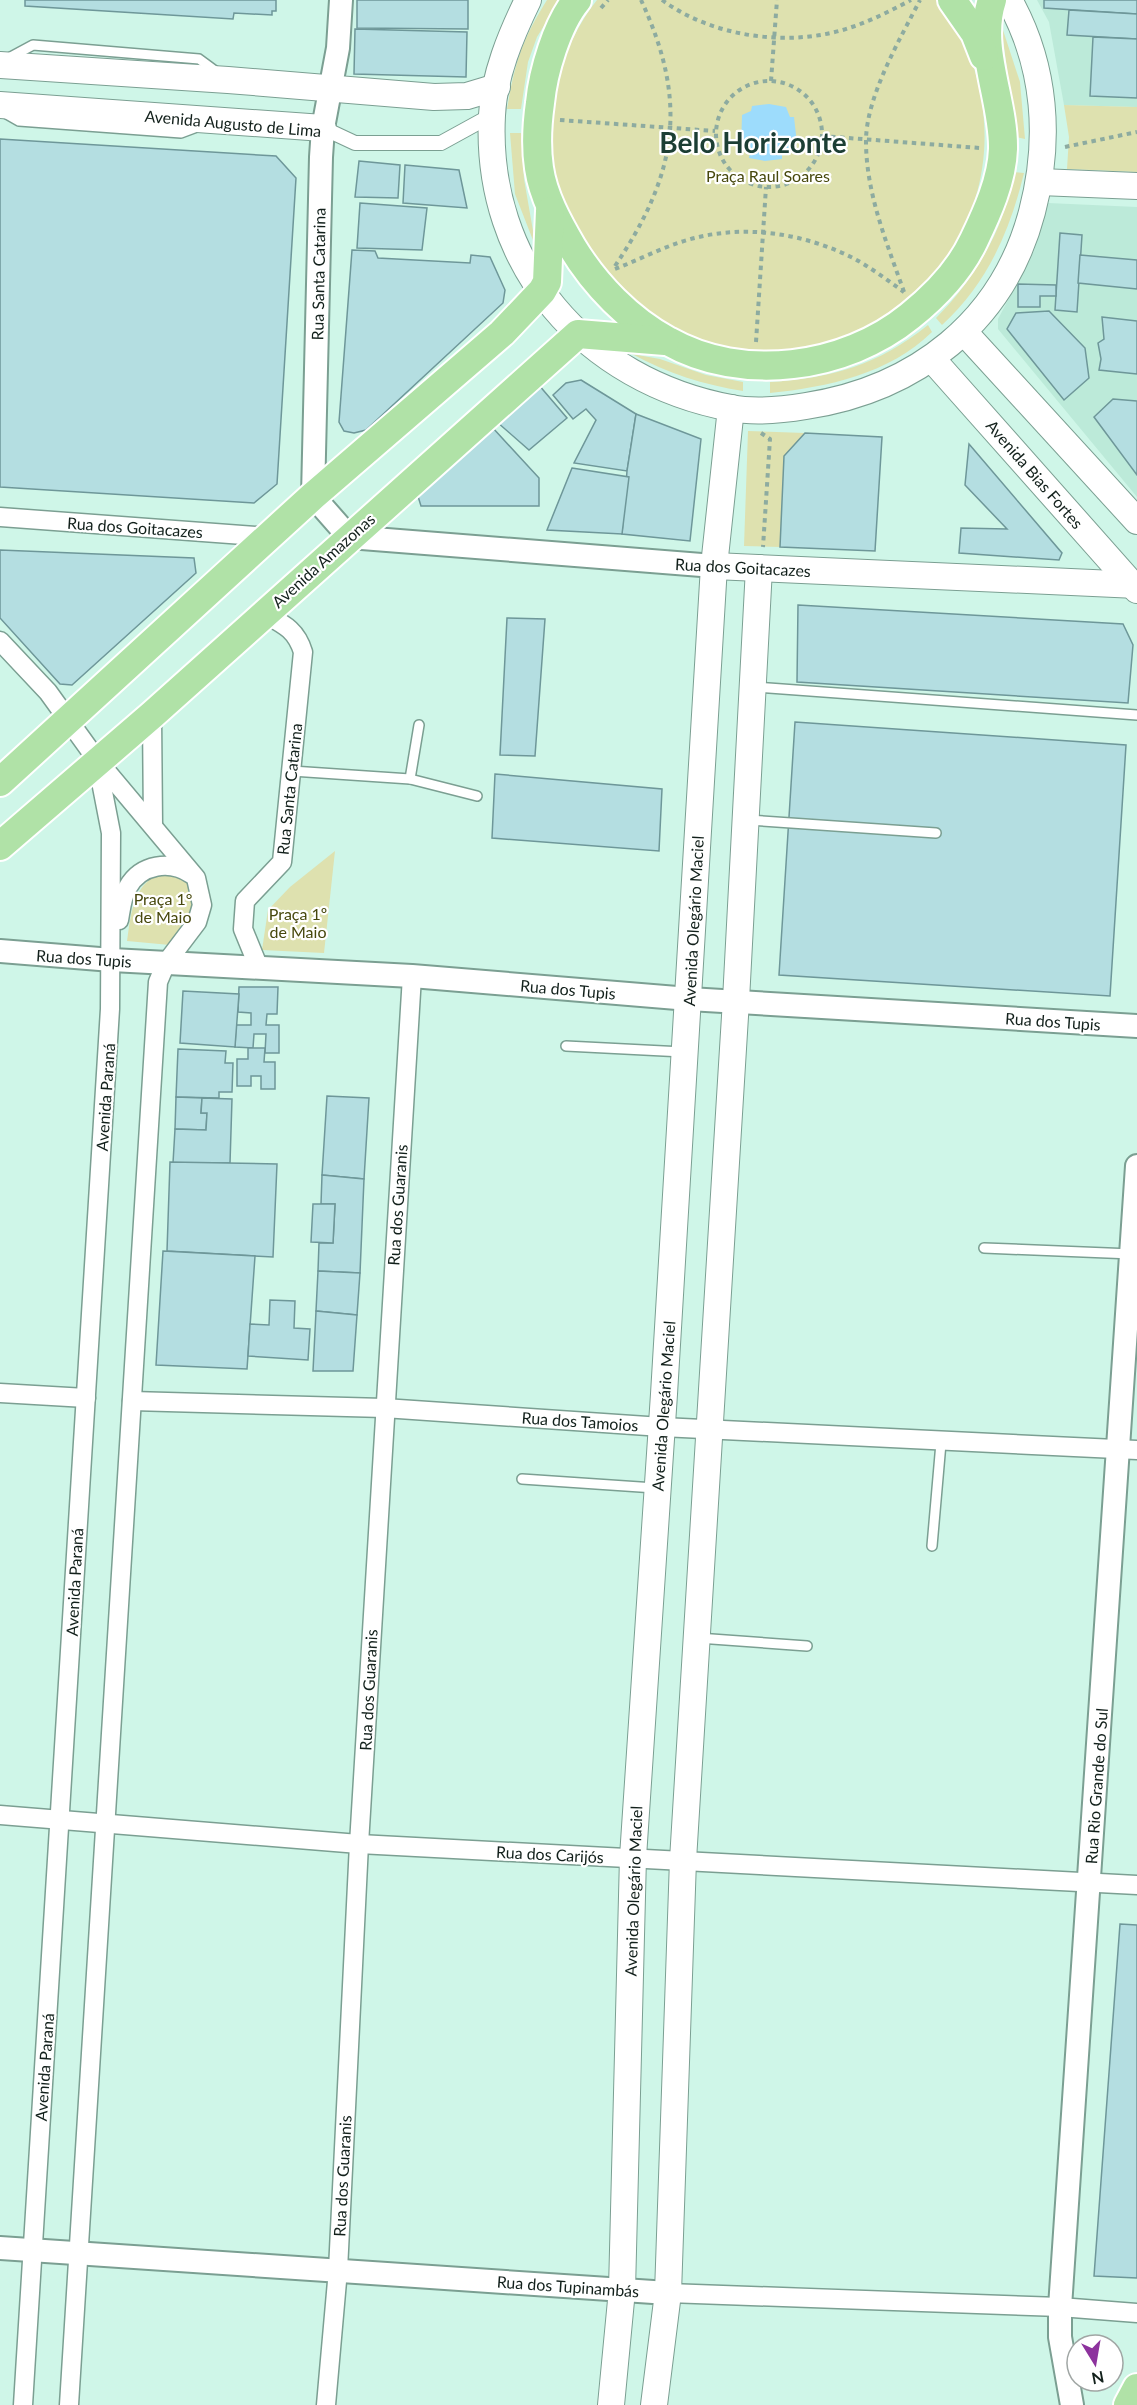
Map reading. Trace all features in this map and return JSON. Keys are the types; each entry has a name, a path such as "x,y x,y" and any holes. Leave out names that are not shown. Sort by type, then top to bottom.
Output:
{"main road":[{"path":"528,0 509,39 492,115 496,189 505,225 542,291 578,334 613,362 667,390 731,408 788,409 837,402 887,385 932,359 964,332 1001,288 1026,236 1040,182 1044,115 1039,79 1020,20 1009,0"},
{"path":"952,0 975,33 992,75"},
{"path":"587,7 548,60 538,118 539,169 550,206 574,251 596,281 635,318 668,341 716,360 755,365 794,365 838,355 894,329 935,294 956,269 973,243 990,204 992,75 987,16 992,0"},
{"path":"0,64 434,97 467,96 497,87"},
{"name":"Avenida Augusto de Lima","path":"0,105 323,128"},
{"path":"1040,182 1137,186"},
{"path":"0,782 313,496 502,333 542,291 547,282 550,252 550,206"},
{"path":"964,332 1137,521"},
{"path":"578,334 668,341"},
{"name":"Avenida Amazonas","path":"0,846 97,760 152,715 263,613 578,334"},
{"name":"Avenida Bias Fortes","path":"932,359 1136,585"},
{"name":"Avenida Olegário Maciel","path":"611,2405 622,2289 633,1857 686,1053 714,566 731,408"},
{"name":"Rua dos Goitacazes","path":"714,566 1136,585"},
{"path":"654,2405 668,2293 683,1860 760,568"},
{"path":"1128,2405 1137,2388"}],"street":[{"name":"Rua Santa Catarina","path":"313,496 323,128 338,48 341,0"},
{"name":"Avenida Augusto de Lima","path":"323,128 355,144 441,143 492,115"},
{"path":"313,496 349,537"},
{"name":"Rua dos Goitacazes","path":"0,516 269,537"},
{"name":"Rua dos Goitacazes","path":"349,537 714,566"},
{"name":"Rua Santa Catarina","path":"259,968 243,929 244,901 282,862 303,652 298,637 290,627 263,613"},
{"path":"0,641 48,692 67,721"},
{"path":"0,655 67,721"},
{"path":"152,715 153,825"},
{"name":"Avenida Paraná","path":"67,721 196,878 202,905 197,922 166,963 157,992 69,2405"},
{"name":"Avenida Paraná","path":"23,2405 112,960 111,833 97,760"},
{"path":"112,960 121,906 128,887 140,874 153,866 167,865 182,867 196,878"},
{"name":"Rua dos Tupis","path":"0,951 112,960 412,976 689,999 736,1000 1137,1026"},
{"name":"Rua dos Guaranis","path":"326,2405 338,2270 359,1844 412,976"},
{"name":"Rua Rio Grande do Sul","path":"1072,2405 1060,2337 1060,2307 1090,1881 1128,1450 1132,1254 1137,1166"},
{"path":"0,1393 86,1398"},
{"name":"Rua dos Tamoios","path":"132,1401 384,1408 941,1443 1128,1450"},
{"name":"Rua dos Carijós","path":"0,1815 359,1844 1137,1885"},
{"name":"Rua dos Tupinambás","path":"0,2248 668,2293 1060,2307 1137,2313"}],"lane":[{"path":"0,110 19,121 180,133 219,120"},
{"path":"753,687 1137,715"},
{"path":"410,779 419,725"},
{"path":"291,771 410,779 477,796"},
{"path":"746,819 936,832"},
{"path":"566,1046 686,1053"},
{"path":"984,1248 1132,1254"},
{"path":"932,1546 941,1443"},
{"path":"522,1479 658,1488"},
{"path":"695,1637 807,1646"}],"path":[{"path":"587,7 608,0"},
{"path":"612,270 647,214 662,179 670,128 671,94 665,61 657,35 641,0"},
{"path":"662,0 704,22 737,34 774,36 811,35 850,27 911,0"},
{"path":"771,81 777,0"},
{"path":"905,292 878,221 871,188 866,139 877,90 920,0"},
{"path":"771,81 787,84 809,99 817,110 822,136 819,151 812,165 801,176 787,183 766,187 744,181 732,172 717,147 715,131 719,116 727,101 740,89 756,82 771,81"},
{"path":"559,130 561,109"},
{"path":"550,120 715,131"},
{"path":"1042,152 1137,132"},
{"path":"822,136 990,148"},
{"path":"977,136 990,148"},
{"path":"976,157 990,148"},
{"path":"756,351 766,187"},
{"path":"612,270 680,242 736,232 763,232 822,243 853,258 905,292"},
{"path":"607,263 618,277"},
{"path":"895,299 912,285"},
{"path":"747,339 766,341"},
{"path":"760,432 770,439 760,568"}],"shaded area":[{"path":"1037,0 1137,0 1137,107 1064,105 1049,22"},
{"path":"1048,203 1137,207 1137,497 998,329 998,319 1034,251"}],"green space":[{"path":"547,0 560,0 537,37 528,62 521,109 507,109 521,52 531,27"},
{"name":"Praça Raul Soares","path":"597,0 940,0 963,41 978,83 984,127 982,170 971,212 951,251 922,286 885,315 846,336 820,345 776,351 739,349 687,334 655,317 626,294 590,254 564,207 553,165 550,140 555,90 571,42"},
{"path":"1001,24 1020,82 1025,139 1016,137"},
{"path":"1064,105 1137,107 1137,172 1067,169 1069,137"},
{"path":"510,133 521,133 524,179 536,248 515,194"},
{"path":"1014,172 1024,173 1004,236 972,292 942,325 936,318 963,287 996,233 1010,193"},
{"path":"928,325 932,332 897,358 877,368 857,376 814,387 770,393 770,382 834,373 873,360"},
{"path":"632,354 660,359 706,375 743,382 743,391 686,377"},
{"path":"748,431 805,433 784,456 780,547 744,546"},
{"name":"Praça 1º de Maio","path":"335,851 324,953 262,950 268,910 290,887"},
{"name":"Praça 1° de Maio","path":"165,872 189,879 194,898 192,915 170,945 127,941 132,909 140,890 154,876"}],"water":[{"path":"769,104 786,107 790,117 794,117 796,135 793,152 782,155 782,159 765,161 749,158 750,153 745,153 745,148 741,148 742,115 751,111 752,106"}],"building":[{"path":"25,0 276,0 276,11 272,11 272,15 234,13 233,19 25,6"},
{"path":"357,0 468,0 468,29 357,28"},
{"path":"1044,0 1137,0 1137,14 1044,8"},
{"path":"1069,10 1137,14 1137,39 1067,35"},
{"path":"355,29 467,32 466,77 354,74"},
{"path":"1093,37 1137,39 1137,98 1090,96"},
{"path":"0,139 276,156 296,178 277,484 254,503 0,487"},
{"path":"359,161 400,165 398,198 355,197"},
{"path":"405,165 459,170 467,208 403,203"},
{"path":"360,203 427,208 422,250 357,248"},
{"path":"1060,233 1082,235 1077,312 1055,310"},
{"path":"352,250 375,251 378,258 470,263 471,255 490,257 505,290 503,303 366,430 354,433 344,431 339,422"},
{"path":"1080,255 1137,260 1137,289 1078,283"},
{"path":"1018,284 1056,285 1056,296 1040,296 1040,307 1018,307"},
{"path":"1049,311 1085,348 1089,378 1064,400 1007,329 1016,313"},
{"path":"1102,317 1137,321 1137,374 1099,370 1101,359 1098,343 1104,339"},
{"path":"581,380 636,414 627,471 574,463 596,420 586,409 573,419 553,395 566,383"},
{"path":"538,384 567,418 529,450 497,422"},
{"path":"1113,399 1137,401 1137,475 1094,417"},
{"path":"636,414 701,439 690,541 622,534 627,471"},
{"path":"492,427 539,478 539,506 421,506 417,493"},
{"path":"805,433 882,437 875,551 780,547 784,456"},
{"path":"969,444 1062,553 1059,560 959,553 961,528 1007,529 965,485"},
{"path":"572,468 629,477 622,534 547,530"},
{"path":"0,550 194,558 196,573 72,685 60,684 0,618"},
{"path":"798,605 1123,624 1133,645 1128,703 797,682"},
{"path":"507,618 545,619 535,756 500,755"},
{"path":"795,722 1126,745 1110,996 779,975"},
{"path":"495,774 662,789 659,851 492,838"},
{"path":"239,987 278,987 277,1014 267,1014 266,1025 279,1025 279,1053 265,1053 266,1034 254,1034 253,1048 235,1047 236,1025 251,1025 251,1013 238,1012"},
{"path":"183,991 239,994 235,1047 180,1043"},
{"path":"248,1048 265,1048 264,1062 275,1062 275,1089 261,1089 261,1076 251,1076 251,1086 237,1086 237,1059 248,1059"},
{"path":"178,1049 226,1051 225,1063 233,1063 232,1092 219,1092 219,1098 176,1097"},
{"path":"327,1096 369,1098 364,1179 322,1175"},
{"path":"176,1097 202,1098 201,1113 207,1113 206,1130 175,1129"},
{"path":"202,1098 232,1099 230,1163 173,1163 175,1129 206,1130 207,1113 201,1113"},
{"path":"170,1162 277,1164 273,1257 167,1251"},
{"path":"322,1175 364,1179 360,1273 318,1271 319,1243 333,1243 335,1204 321,1204"},
{"path":"313,1204 335,1204 333,1243 311,1242"},
{"path":"163,1251 255,1256 247,1369 156,1365"},
{"path":"318,1271 360,1273 357,1315 316,1311"},
{"path":"270,1300 295,1301 294,1328 310,1329 308,1360 248,1356 250,1324 269,1325"},
{"path":"316,1311 357,1315 353,1371 313,1371"},
{"path":"1120,1924 1137,1925 1137,2278 1094,2276"}],"district":[{"name":"Belo Horizonte","path":"753,142"}]}
